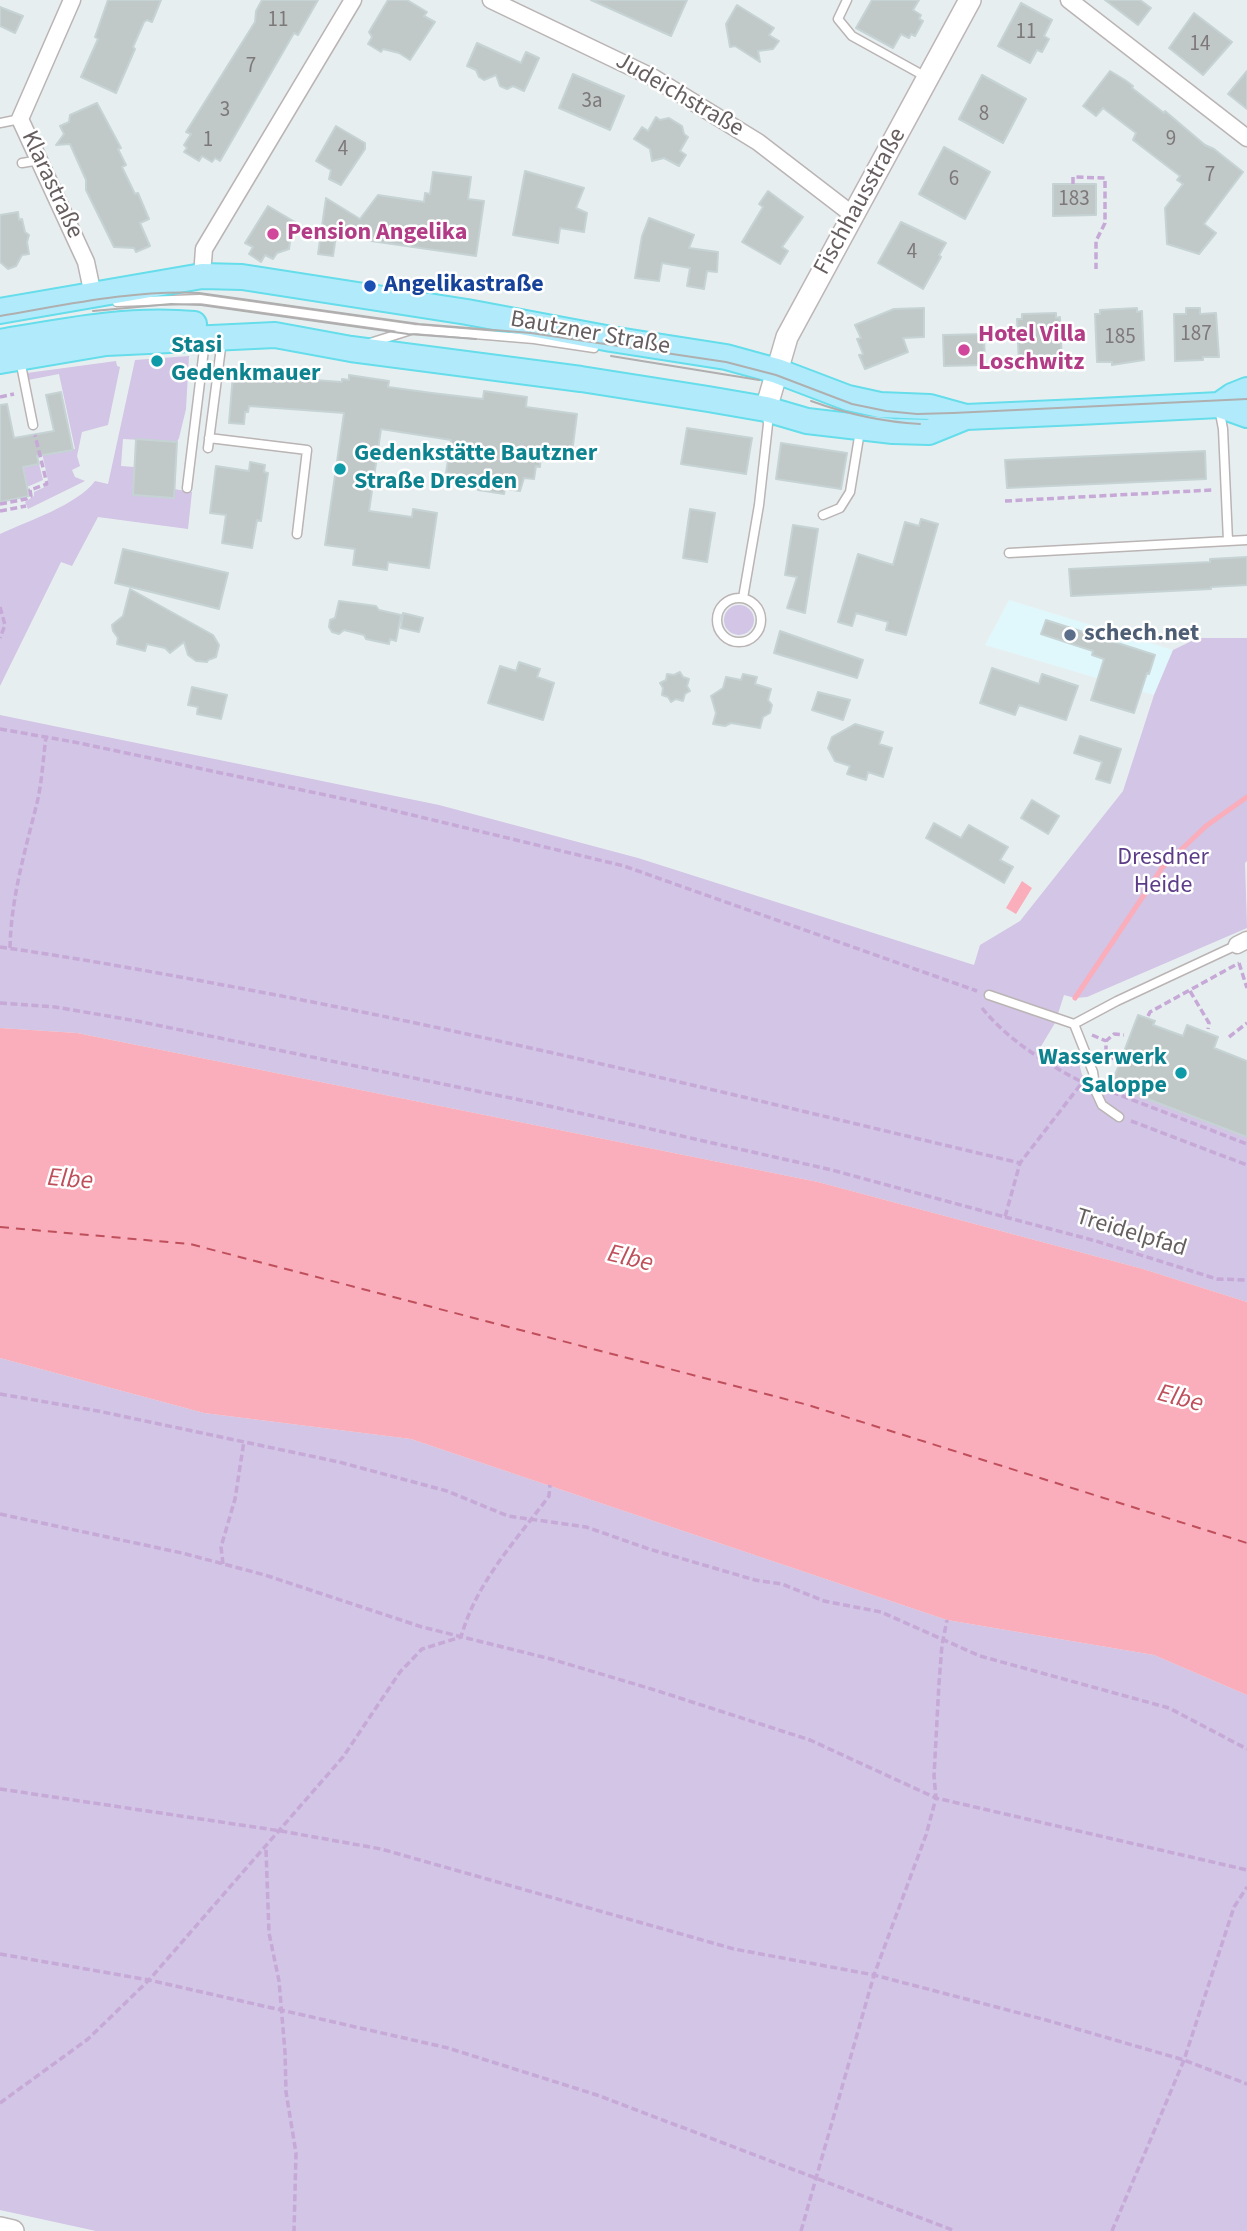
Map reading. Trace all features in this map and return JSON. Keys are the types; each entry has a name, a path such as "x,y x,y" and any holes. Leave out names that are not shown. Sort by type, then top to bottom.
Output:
{"main road":[{"name":"Fischhausstraße","path":"766,410 779,378 787,337 970,0"},
{"name":"Bautzner Straße","path":"0,311 105,296 199,287 242,277 726,357 779,378 848,398 880,405 930,407 966,417 1247,403"},
{"path":"6,353 97,325 176,322 275,335"},
{"name":"Bautzner Straße","path":"6,353 106,343 275,335 351,349 581,379 766,410 807,421 870,421 929,432 966,417"},
{"path":"0,2228 13,2231"}],"street":[{"name":"Klarastraße","path":"72,0 20,119 105,296"},
{"path":"199,287 204,249 353,0"},
{"name":"Judeichstraße","path":"491,0 654,78 758,142 853,215"},
{"path":"1069,0 1247,138"}],"lane":[{"path":"847,0 838,19 852,36 929,78"},
{"path":"0,123 20,119"},
{"path":"22,163 40,160"},
{"path":"199,287 414,329 602,349"},
{"path":"487,335 534,325"},
{"path":"351,349 414,329"},
{"path":"214,337 208,443 307,450 297,534"},
{"path":"187,488 214,337"},
{"path":"6,353 33,425"},
{"path":"737,370 779,378"},
{"path":"1219,405 1223,429 1228,541"},
{"path":"823,515 840,508 850,492 870,421 845,407"},
{"path":"743,598 759,505 768,425 766,410"},
{"path":"932,418 966,417"},
{"path":"1009,553 1247,540"},
{"path":"743,598 756,605 761,619 756,634 736,642 724,636 717,624 717,616 723,604 743,598"},
{"path":"989,995 1074,1024 1242,942"},
{"path":"1074,1024 1093,1072 1095,1089 1102,1105 1119,1117"}],"path":[{"path":"1073,184 1073,177 1105,178 1105,223 1096,241 1096,269"},
{"path":"0,504 26,499 31,496 30,490 47,484 33,425"},
{"path":"1005,501 1214,490"},
{"path":"0,512 26,506"},
{"path":"0,607 5,625 0,639"},
{"path":"0,729 354,801 624,866 989,995"},
{"path":"10,949 14,901 38,800 46,737"},
{"path":"0,947 140,969 493,1038 1020,1163"},
{"path":"1148,1016 1150,1012 1247,959"},
{"path":"1239,963 1247,988"},
{"path":"970,988 991,1019 1044,1062 1095,1089 1247,1144"},
{"path":"1189,990 1209,1023 1208,1028"},
{"name":"Treidelpfad","path":"0,1003 55,1007 137,1021 540,1104 832,1170 1096,1241 1217,1279 1247,1280"},
{"path":"1229,1037 1247,1023"},
{"path":"1106,1041 1114,1034 1124,1035"},
{"path":"1097,1038 1106,1041"},
{"path":"1106,1041 1107,1053 1114,1059"},
{"path":"1005,1217 1020,1163 1093,1072"},
{"path":"1119,1117 1247,1165"},
{"path":"0,1394 339,1462 424,1484 486,1505 508,1516 586,1527 649,1549 782,1584 824,1601 881,1612 980,1656 1169,1708 1247,1749"},
{"path":"223,1564 221,1546 235,1499 244,1441"},
{"path":"461,1637 468,1612 485,1580 549,1496 550,1485"},
{"path":"0,1514 109,1536 265,1575 422,1627 551,1659 810,1740 936,1798 1247,1870"},
{"path":"801,2231 874,1975 926,1835 936,1798 935,1762 943,1640 947,1620"},
{"path":"0,2103 88,2039 149,1980 343,1758 400,1672 422,1649 461,1637"},
{"path":"0,1789 281,1830 381,1849 734,1949 874,1975 1046,2020 1184,2060 1247,2084"},
{"path":"266,1848 269,1933 279,1981 286,2092 296,2153 294,2231"},
{"path":"1112,2231 1184,2060 1234,1906 1247,1887"},
{"path":"0,1954 149,1980 448,2048 597,2095 955,2231"}],"shaded area":[{"path":"1009,600 1173,650 1154,695 985,645"}],"green space":[{"path":"189,356 186,409 177,442 123,439 121,466 134,467 133,495 173,498 174,489 192,492 188,529 98,517 72,566 61,562 0,686 0,534 64,505 87,490 95,481 108,484 135,360"},
{"path":"116,361 120,367 108,425 82,432 77,456 80,466 72,470 75,477 85,481 28,509 25,502 34,496 34,492 49,485 42,453 75,449 59,374 28,380 27,373"},
{"path":"39,464 43,480 27,487 23,467"},
{"path":"739,605 750,609 754,620 750,631 739,635 728,631 724,620 728,609"},
{"name":"Dresdner Heide","path":"1198,638 1247,638 1247,928 1087,997 1064,995 1055,1023 1040,1048 1050,1054 1078,1059 1082,1075 1247,1137 1247,1302 1143,1269 818,1182 77,1033 0,1028 0,715 439,805 638,858 974,965 980,945 1020,921 1123,791 1154,695 1173,650"},
{"path":"0,1358 204,1413 411,1439 947,1620 1154,1655 1247,1695 1247,2231 96,2231 0,2210"}],"water":[{"path":"1022,881 1032,888 1016,914 1006,908"},
{"name":"Elbe","path":"0,1028 77,1033 818,1182 1143,1269 1247,1302 1247,1695 1154,1655 947,1620 411,1439 204,1413 0,1358"}],"building":[{"path":"108,0 161,0 152,22 144,22 116,93 81,77 98,39 95,37"},
{"path":"262,0 318,0 298,35 294,33 220,161 215,158 212,162 202,156 199,161 184,152 187,148 184,145 191,134 186,132 255,22 256,11"},
{"path":"388,0 407,0 427,12 424,16 435,22 410,60 399,53 383,49 381,52 368,44 372,37 369,32"},
{"path":"591,0 687,0 671,36"},
{"path":"872,0 919,0 913,10 921,15 919,19 923,21 915,36 911,34 909,38 901,34 893,48 856,28"},
{"path":"1105,0 1140,0 1151,8 1138,25"},
{"path":"1021,3 1052,20 1044,36 1049,39 1042,52 1037,50 1030,63 998,46"},
{"path":"737,5 774,28 769,35 779,41 773,49 758,51 760,62 735,46 730,47 726,24"},
{"path":"0,7 23,16 15,33 0,26"},
{"path":"1194,13 1232,42 1203,75 1169,48"},
{"path":"477,43 521,63 526,52 539,58 524,91 513,86 507,89 500,86 496,75 484,80 476,70 467,66"},
{"path":"1110,71 1243,172 1204,224 1216,233 1199,254 1167,244 1165,208 1183,184 1177,180 1180,176 1133,140 1136,133 1103,108 1096,116 1083,106"},
{"path":"1247,71 1247,109 1228,94"},
{"path":"573,74 624,96 610,130 559,108"},
{"path":"982,75 1026,99 1003,143 959,119"},
{"path":"97,103 121,148 118,149 126,165 122,167 135,194 138,193 149,219 140,223 150,246 136,252 134,248 114,247 86,190 86,180 70,144 56,145 64,134 60,126 69,122 70,115"},
{"path":"656,117 660,120 669,118 682,126 688,137 680,151 686,155 679,166 664,158 652,161 650,149 634,139 642,127 648,131"},
{"path":"336,126 365,143 365,149 341,185 329,179 331,170 316,161"},
{"path":"944,147 990,172 965,219 919,194"},
{"path":"525,171 584,188 576,208 587,213 584,232 560,228 558,243 513,235"},
{"path":"433,172 471,177 468,199 484,201 476,256 336,236 333,256 318,254 326,198 360,219 378,195 424,202 425,193 430,194"},
{"path":"1053,184 1096,184 1096,215 1053,216"},
{"path":"768,191 803,217 782,247 788,251 780,264 742,242 763,207 759,204"},
{"name":"Pension Angelika","path":"268,206 300,225 289,249 277,253 273,259 265,255 261,262 249,254 253,247 245,243"},
{"path":"18,212 19,220 22,219 25,232 29,235 29,254 22,255 16,266 8,269 0,262 0,215"},
{"path":"649,218 694,235 689,248 718,252 717,272 707,271 704,289 687,286 690,268 662,263 659,281 635,278 642,236"},
{"path":"901,222 946,243 923,289 878,263"},
{"path":"924,308 924,337 903,338 908,352 865,369 859,355 863,354 857,339 861,338 855,325 894,309"},
{"path":"1137,308 1137,312 1142,311 1144,360 1112,365 1112,362 1097,362 1095,314 1100,314 1100,310"},
{"path":"1186,308 1200,308 1200,314 1216,313 1219,357 1175,361 1174,314 1186,314"},
{"path":"1056,313 1056,318 1060,317 1062,363 1049,364 1050,367 1022,368 1022,365 1019,365 1017,319 1022,319 1022,314"},
{"name":"Hotel Villa Loschwitz","path":"984,334 985,365 944,366 943,335"},
{"path":"233,374 342,382 342,379 349,380 349,375 389,381 388,387 432,393 483,399 484,391 527,397 526,407 577,414 572,453 569,452 568,458 541,454 540,467 536,466 534,479 524,478 520,491 505,489 504,494 478,490 479,485 465,483 466,476 446,473 451,440 381,429 369,511 412,517 413,509 437,513 429,568 388,562 387,570 353,565 355,549 325,545 344,413 249,406 248,412 245,412 244,424 229,423"},
{"path":"61,392 73,450 37,456 39,464 23,467 29,496 0,502 0,405 7,404 14,438 54,431 46,395"},
{"path":"687,428 752,438 746,474 681,464"},
{"path":"136,439 177,442 174,498 133,495"},
{"path":"781,443 847,453 841,489 776,479"},
{"path":"1205,451 1206,479 1007,488 1005,460"},
{"path":"250,462 265,465 264,472 268,473 261,521 257,520 252,548 222,543 226,515 210,513 216,466 249,471"},
{"path":"690,509 715,513 707,562 683,558"},
{"path":"921,519 938,524 906,635 886,630 888,622 856,613 852,626 838,622 858,554 893,565 905,522 919,526"},
{"path":"793,525 818,529 805,613 787,608 797,577 785,575"},
{"path":"123,549 228,573 219,609 115,583"},
{"path":"1247,557 1247,585 1071,596 1069,569 1210,562 1210,559"},
{"path":"130,589 213,635 219,645 216,657 207,662 196,661 188,655 184,642 170,653 165,648 147,644 145,651 117,644 118,638 112,625 123,616"},
{"path":"339,601 376,606 379,610 401,615 396,641 390,639 389,644 344,630 339,634 332,632 329,627 330,620 335,618"},
{"path":"403,613 423,618 419,632 401,628"},
{"path":"1046,620 1155,655 1134,713 1091,700 1104,659 1092,655 1093,651 1041,634"},
{"path":"780,631 863,660 857,678 774,653"},
{"path":"519,662 540,669 537,677 554,683 543,720 488,703 500,666 516,671"},
{"path":"992,668 1039,684 1042,674 1078,686 1066,720 1019,705 1015,715 980,703"},
{"path":"680,672 683,677 689,679 687,686 690,691 685,694 683,701 676,699 671,702 668,697 662,695 663,688 660,683 666,680 667,674"},
{"path":"743,674 757,677 755,684 771,689 768,700 772,705 770,713 763,717 760,728 731,723 725,726 713,724 716,713 711,696 723,688 726,677 741,680"},
{"path":"192,687 227,695 221,719 197,714 198,707 188,705"},
{"path":"818,692 850,700 843,720 812,710"},
{"path":"855,724 883,732 879,744 892,748 883,777 868,772 866,780 847,774 850,766 835,761 828,748 832,737"},
{"path":"1080,736 1121,749 1110,783 1096,779 1102,762 1074,753"},
{"path":"1032,800 1059,816 1048,834 1021,818"},
{"path":"934,823 961,838 969,825 1008,847 1000,860 1013,867 1004,883 926,838"},
{"name":"Wasserwerk Saloppe","path":"1138,1015 1155,1021 1153,1025 1183,1036 1187,1025 1218,1037 1214,1048 1247,1061 1247,1137 1111,1085"}],"waterway":[{"path":"1075,998 1162,868 1206,826 1247,797"}],"ferry route":[{"path":"0,1227 190,1244 808,1405 1247,1543"}],"tram line":[{"path":"0,316 124,296 199,293 419,324 531,333 726,362 776,375 852,404 917,414 1247,399"},
{"path":"93,311 171,304 201,305 408,334 476,339"},
{"path":"611,356 759,380"},
{"path":"811,401 865,417 920,424"}],"place":[{"name":"Pension Angelika","path":"273,234"},
{"name":"Angelikastraße","path":"370,286"},
{"name":"Hotel Villa Loschwitz","path":"964,350"},
{"name":"Stasi Gedenkmauer","path":"157,361"},
{"name":"Gedenkstätte Bautzner Straße Dresden","path":"340,469"},
{"name":"schech.net","path":"1070,635"},
{"name":"Wasserwerk Saloppe","path":"1181,1073"}]}
